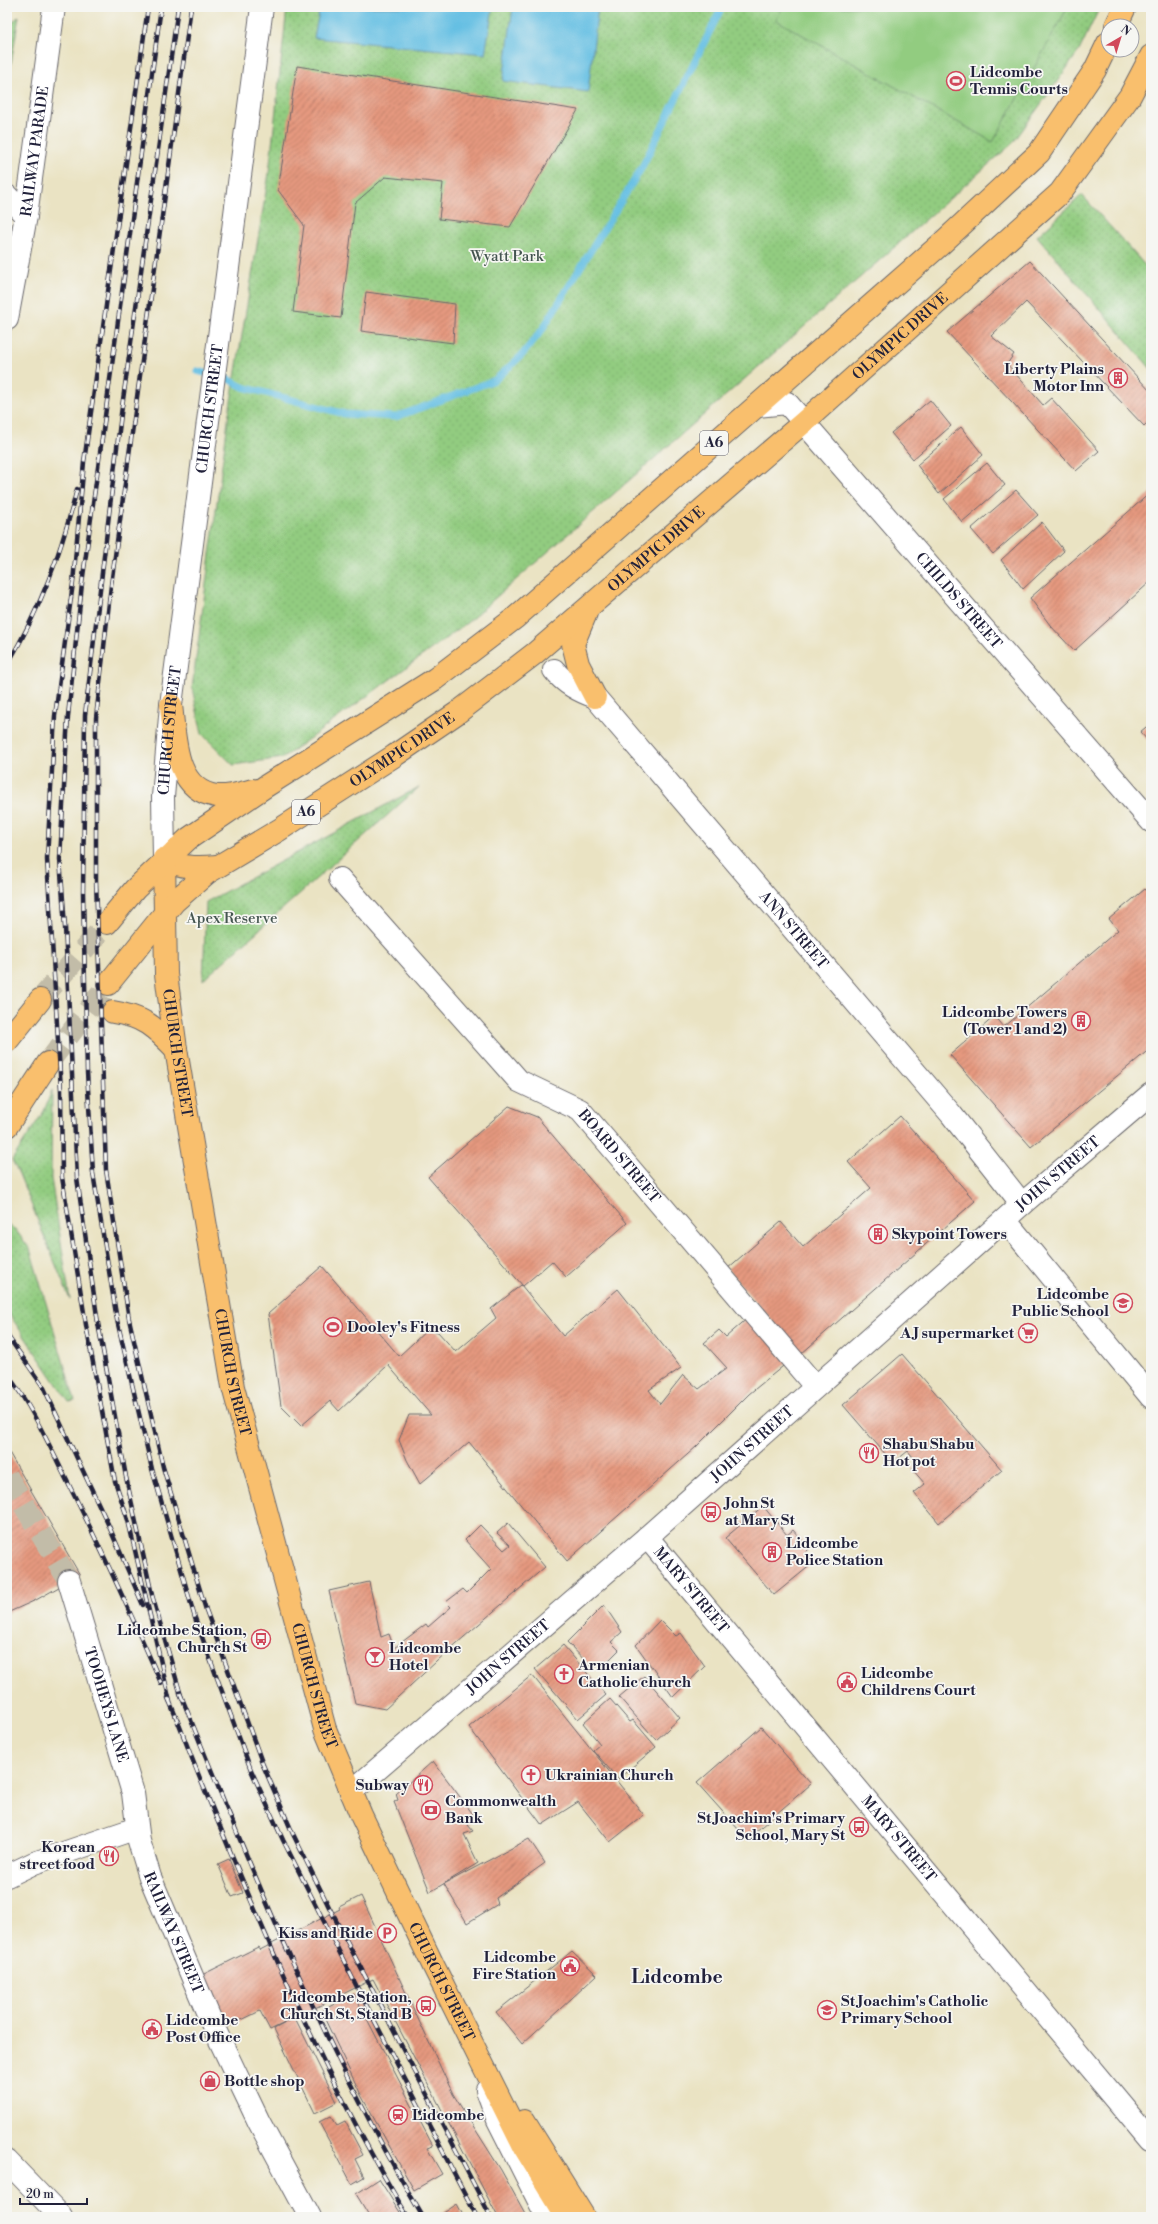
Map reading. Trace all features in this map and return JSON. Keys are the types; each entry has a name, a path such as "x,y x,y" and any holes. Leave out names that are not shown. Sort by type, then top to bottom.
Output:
{"main road":[{"path":"1120,18 1125,7"},
{"name":"OLYMPIC DRIVE","path":"108,984 164,914 189,888 217,866 279,830 457,713 534,654 587,610 804,422 1060,193 1130,96 1151,56"},
{"name":"A6","path":"107,923 134,889 164,859 192,836 266,786 435,678 515,618 941,244 1038,153 1095,70 1101,58"},
{"path":"587,610 573,644 578,664 595,697"},
{"path":"171,705 178,760 186,776 202,791 216,796 230,795 266,786"},
{"path":"164,859 175,865 193,869 217,866"},
{"name":"CHURCH STREET","path":"164,859 166,974 176,1049 233,1387 325,1729 351,1792 478,2055"},
{"path":"7,1041 40,1000"},
{"path":"113,1012 133,1016 153,1025 176,1049"},
{"path":"7,1126 48,1063"},
{"path":"478,2055 502,2087 554,2150 599,2217"},
{"path":"478,2055 532,2161 567,2217"},
{"path":"502,2087 541,2145 584,2217"}],"street":[{"name":"RAILWAY PARADE","path":"7,319 26,216 54,7"},
{"name":"CHURCH STREET","path":"164,859 163,797 171,705 214,365 262,7"},
{"path":"7,196 26,216"},
{"name":"CHILDS STREET","path":"757,406 787,403 1151,821"},
{"name":"ANN STREET","path":"554,670 564,681 579,691 595,697 951,1114 1022,1204"},
{"name":"BOARD STREET","path":"340,879 519,1081 580,1110 815,1386"},
{"name":"JOHN STREET","path":"351,1792 647,1537 815,1386 1022,1204 1149,1100"},
{"path":"1005,1220 1151,1397"},
{"name":"MARY STREET","path":"647,1537 1151,2141"},
{"name":"TOOHEYS LANE","path":"69,1581 133,1793 137,1828"},
{"path":"7,1876 34,1864 137,1828"},
{"name":"RAILWAY STREET","path":"137,1828 141,1850 150,1876 214,2028 259,2122 310,2217"},
{"path":"478,2055 489,2096 498,2120 547,2217"},
{"name":"RAILWAY STREET","path":"259,2122 299,2217"},
{"path":"7,2161 62,2217"}],"green space":[{"name":"Wyatt Park","path":"287,7 1100,7 1079,51 1013,143 468,622 283,758 233,765 202,734 192,688 229,413 269,173"},
{"name":"Lidcombe Tennis Courts","path":"783,7 1068,7 993,142 776,20"},
{"path":"19,16 7,88 7,27"},
{"path":"1082,195 1151,272 1151,369 1037,236"},
{"name":"Apex Reserve","path":"419,787 203,980 206,902"},
{"path":"52,1090 51,1178 70,1300 12,1160 44,1111"},
{"path":"7,1225 15,1229 30,1249 75,1401 69,1402 7,1311"}],"water":[{"path":"320,7 493,7 485,54 314,38"},
{"path":"513,7 598,7 588,92 503,81"}],"building":[{"path":"297,66 578,110 510,227 439,219 443,183 385,177 355,203 341,318 293,312 304,225 278,190"},
{"name":"Liberty Plains Motor Inn","path":"1030,261 1151,392 1151,419 1144,426 1026,302 991,336 1014,354 1007,364 1043,405 1051,398 1099,451 1076,471 947,332"},
{"path":"366,292 455,304 453,343 361,331"},
{"path":"930,400 951,426 913,459 891,433"},
{"path":"961,427 983,455 939,494 917,465"},
{"path":"987,463 1005,485 962,522 944,499"},
{"path":"1016,490 1038,515 993,554 971,529"},
{"path":"1151,492 1151,581 1074,651 1050,625 1030,598"},
{"path":"1042,522 1064,551 1023,589 1001,560"},
{"path":"1151,723 1151,744 1140,732"},
{"name":"Lidcombe Towers (Tower 1 and 2)","path":"1145,889 1151,896 1151,1048 1031,1147 950,1055 995,1016 1004,1027 1118,930 1109,919"},
{"path":"509,1106 537,1117 627,1223 566,1277 552,1261 523,1286 428,1177"},
{"name":"Skypoint Towers","path":"900,1116 975,1201 801,1354 727,1269 781,1222 803,1247 871,1188 848,1162"},
{"path":"322,1266 399,1356 428,1329 438,1332 456,1352 496,1318 491,1309 521,1285 563,1336 618,1289 681,1368 649,1390 660,1404 683,1375 699,1389 727,1368 704,1343 719,1330 726,1337 749,1317 788,1362 749,1394 696,1447 567,1561 469,1442 420,1484 407,1460 399,1440 409,1415 431,1415 388,1365 339,1411 330,1401 301,1426 281,1406 268,1314"},
{"path":"902,1354 1002,1470 939,1523 914,1493 925,1484 912,1469 918,1463 908,1451 893,1463 843,1405"},
{"path":"7,1449 80,1575 36,1600 7,1613"},
{"name":"Lidcombe Police Station","path":"763,1506 787,1535 793,1530 809,1549 804,1554 812,1564 774,1595 725,1538"},
{"path":"508,1523 545,1567 449,1650 385,1709 355,1703 329,1591 369,1582 381,1637 389,1634 394,1648 426,1624 428,1627 451,1607 446,1602 463,1589 467,1593 491,1569 465,1540 480,1525 504,1550 510,1545 497,1533"},
{"path":"604,1605 622,1632 611,1642 619,1650 603,1666 600,1662 593,1669 567,1642"},
{"path":"660,1620 676,1636 681,1633 705,1666 673,1697 636,1645"},
{"path":"563,1645 606,1695 578,1719 535,1669"},
{"path":"532,1675 644,1815 610,1842 578,1802 542,1825 469,1727"},
{"path":"644,1676 680,1718 656,1740 619,1697"},
{"path":"610,1699 630,1722 633,1720 656,1747 618,1779 593,1750 600,1744 583,1723"},
{"path":"761,1727 811,1784 747,1839 697,1783"},
{"path":"433,1761 475,1817 468,1825 473,1831 464,1834 478,1863 430,1892 394,1802 398,1800 396,1794"},
{"path":"529,1839 545,1863 496,1898 498,1904 467,1923 444,1884"},
{"path":"229,1859 243,1893 232,1897 218,1864"},
{"path":"361,1896 453,2094 501,2170 527,2217 498,2217 373,1979 295,2018 337,2102 315,2113 274,2029 293,2019 270,2030 260,2011 225,2028 200,1976 258,1947 260,1950 340,1909 339,1907"},
{"path":"572,1951 597,1975 522,2044 496,2012"},
{"path":"354,1994 433,2146 427,2148 442,2174 414,2190 362,2097 321,2011"},
{"path":"331,2116 337,2125 345,2121 363,2155 355,2159 364,2177 352,2184 319,2122"},
{"path":"379,2179 403,2217 370,2217 356,2194"},
{"path":"457,2204 464,2217 439,2216"}],"waterway":[{"path":"197,371 228,379 243,387 345,414 396,417 495,380 522,355 542,330 641,169 722,7"}],"tunnel":[{"path":"40,1000 107,923"},
{"path":"48,1063 108,984"},
{"path":"7,1476 69,1581"}],"railway":[{"path":"148,7 84,462 73,583 55,716 47,859 61,1090 62,1177 86,1325 115,1481 128,1520 170,1702"},
{"path":"161,7 82,584 68,716 60,859 65,927 77,1178 98,1323 126,1477 152,1595 182,1699"},
{"path":"178,7 121,414 85,715 83,893 87,1072 93,1173 117,1320 152,1469 195,1618 251,1770 283,1840 359,1991 477,2217"},
{"path":"191,7 111,585 96,718 96,880 106,1170 129,1319 163,1467 206,1610 263,1765 293,1834 329,1907 491,2217"},
{"path":"7,665 30,622 49,580 71,513 77,489"},
{"path":"7,1335 44,1388 108,1524 143,1605"},
{"path":"7,1374 25,1400 48,1442 128,1608 161,1683"},
{"path":"180,1693 263,1894 322,2025 387,2154 423,2217"},
{"path":"168,1698 199,1777 273,1952 298,2007 350,2114 408,2217"}],"place":[{"name":"Lidcombe Tennis Courts","path":"956,81"},
{"name":"Liberty Plains Motor Inn","path":"1118,378"},
{"name":"Lidcombe Towers (Tower 1 and 2)","path":"1081,1021"},
{"name":"Skypoint Towers","path":"878,1234"},
{"name":"Lidcombe Public School","path":"1123,1303"},
{"name":"Dooley's Fitness","path":"333,1327"},
{"name":"A J supermarket","path":"1028,1333"},
{"name":"Shabu Shabu Hot pot","path":"869,1453"},
{"name":"John St at Mary St","path":"711,1512"},
{"name":"Lidcombe Police Station","path":"772,1552"},
{"name":"Lidcombe Station, Church St","path":"261,1639"},
{"name":"Lidcombe Hotel","path":"375,1657"},
{"name":"Armenian Catholic church","path":"564,1674"},
{"name":"Lidcombe Childrens Court","path":"847,1682"},
{"name":"Ukrainian Church","path":"531,1775"},
{"name":"Subway","path":"423,1785"},
{"name":"Commonwealth Bank","path":"431,1810"},
{"name":"St Joachim's Primary School, Mary St","path":"859,1827"},
{"name":"Korean street food","path":"109,1856"},
{"name":"Kiss and Ride","path":"387,1933"},
{"name":"Lidcombe Fire Station","path":"570,1966"},
{"name":"Lidcombe Station, Church St, Stand B","path":"426,2006"},
{"name":"St Joachim's Catholic Primary School","path":"827,2010"},
{"name":"Lidcombe Post Office","path":"152,2029"},
{"name":"Bottle shop","path":"210,2081"},
{"name":"Lidcombe","path":"398,2115"}],"district":[{"name":"Lidcombe","path":"677,1977"}]}
